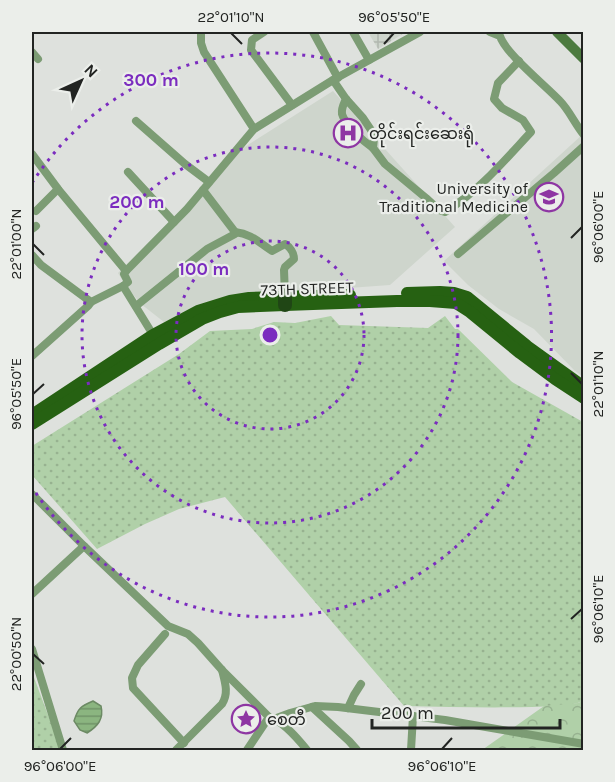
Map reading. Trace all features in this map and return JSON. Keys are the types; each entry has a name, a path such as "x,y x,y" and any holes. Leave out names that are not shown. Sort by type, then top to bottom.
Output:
{"main road":[{"name":"73TH STREET","path":"285,301 440,292 462,295 479,305 527,346 584,387"},
{"name":"73TH STREET","path":"32,424 198,311 249,298 285,301 456,303 555,379 584,398"},
{"name":"73TH STREET","path":"32,415 156,339"}],"street":[{"path":"201,32 204,52 254,129"},
{"path":"264,32 252,40 251,50 292,105"},
{"path":"313,32 346,99 363,118 373,134 373,148"},
{"path":"353,32 369,60"},
{"path":"32,356 91,302 128,282 124,274 126,271 203,190 254,129 335,79 420,32"},
{"path":"490,32 500,36 501,42 562,102 584,135"},
{"path":"557,32 584,59"},
{"path":"32,52 38,59"},
{"path":"346,99 341,111 342,116 359,137 373,148 385,164 439,210 445,212 489,177 531,132 524,120 502,108 494,99 498,83 519,61"},
{"path":"136,121 184,164 209,182"},
{"path":"458,254 584,146"},
{"path":"33,158 126,271"},
{"path":"128,172 174,222"},
{"path":"36,211 57,189"},
{"path":"203,190 235,232 245,233 272,251 282,244 290,248 294,259 285,267 285,301"},
{"path":"136,306 207,249 234,236 235,232"},
{"path":"32,255 40,265 91,302"},
{"path":"123,286 156,339"},
{"path":"32,494 168,626 188,634 198,643 222,670 272,718 297,736 307,750"},
{"path":"32,594 84,546"},
{"path":"165,634 138,665 132,678 133,688 184,743"},
{"path":"32,649 63,750"},
{"path":"176,750 226,698 222,670"},
{"path":"348,708 361,684"},
{"path":"247,750 272,718 312,707 328,706 445,720 584,744"},
{"path":"312,707 357,750"},
{"path":"411,750 413,716"}],"shaded area":[{"path":"368,32 406,32 378,49"},
{"path":"333,91 455,227 390,285 238,296 164,322 141,304 118,273 240,150"},
{"name":"University of Traditional Medicine","path":"583,134 583,377 534,329 499,309 468,285 444,261"},
{"path":"93,701 101,706 102,715 97,725 87,733 80,730 74,721 80,708"}],"green space":[{"path":"331,316 339,325 428,328 445,316 455,329 458,329 512,382 583,422 583,701 565,705 532,707 404,706 225,497 179,509 97,549 32,475 32,446 179,354 210,331 252,329 274,322 295,323"},
{"path":"32,672 58,742 61,750 32,750"},
{"path":"583,701 583,750 482,750 544,706"}],"place":[{"name":"တိုင်းရင်းဆေးရုံ","path":"348,133"},
{"name":"University of Traditional Medicine","path":"549,197"},
{"name":"စေတီ","path":"246,719"}]}
